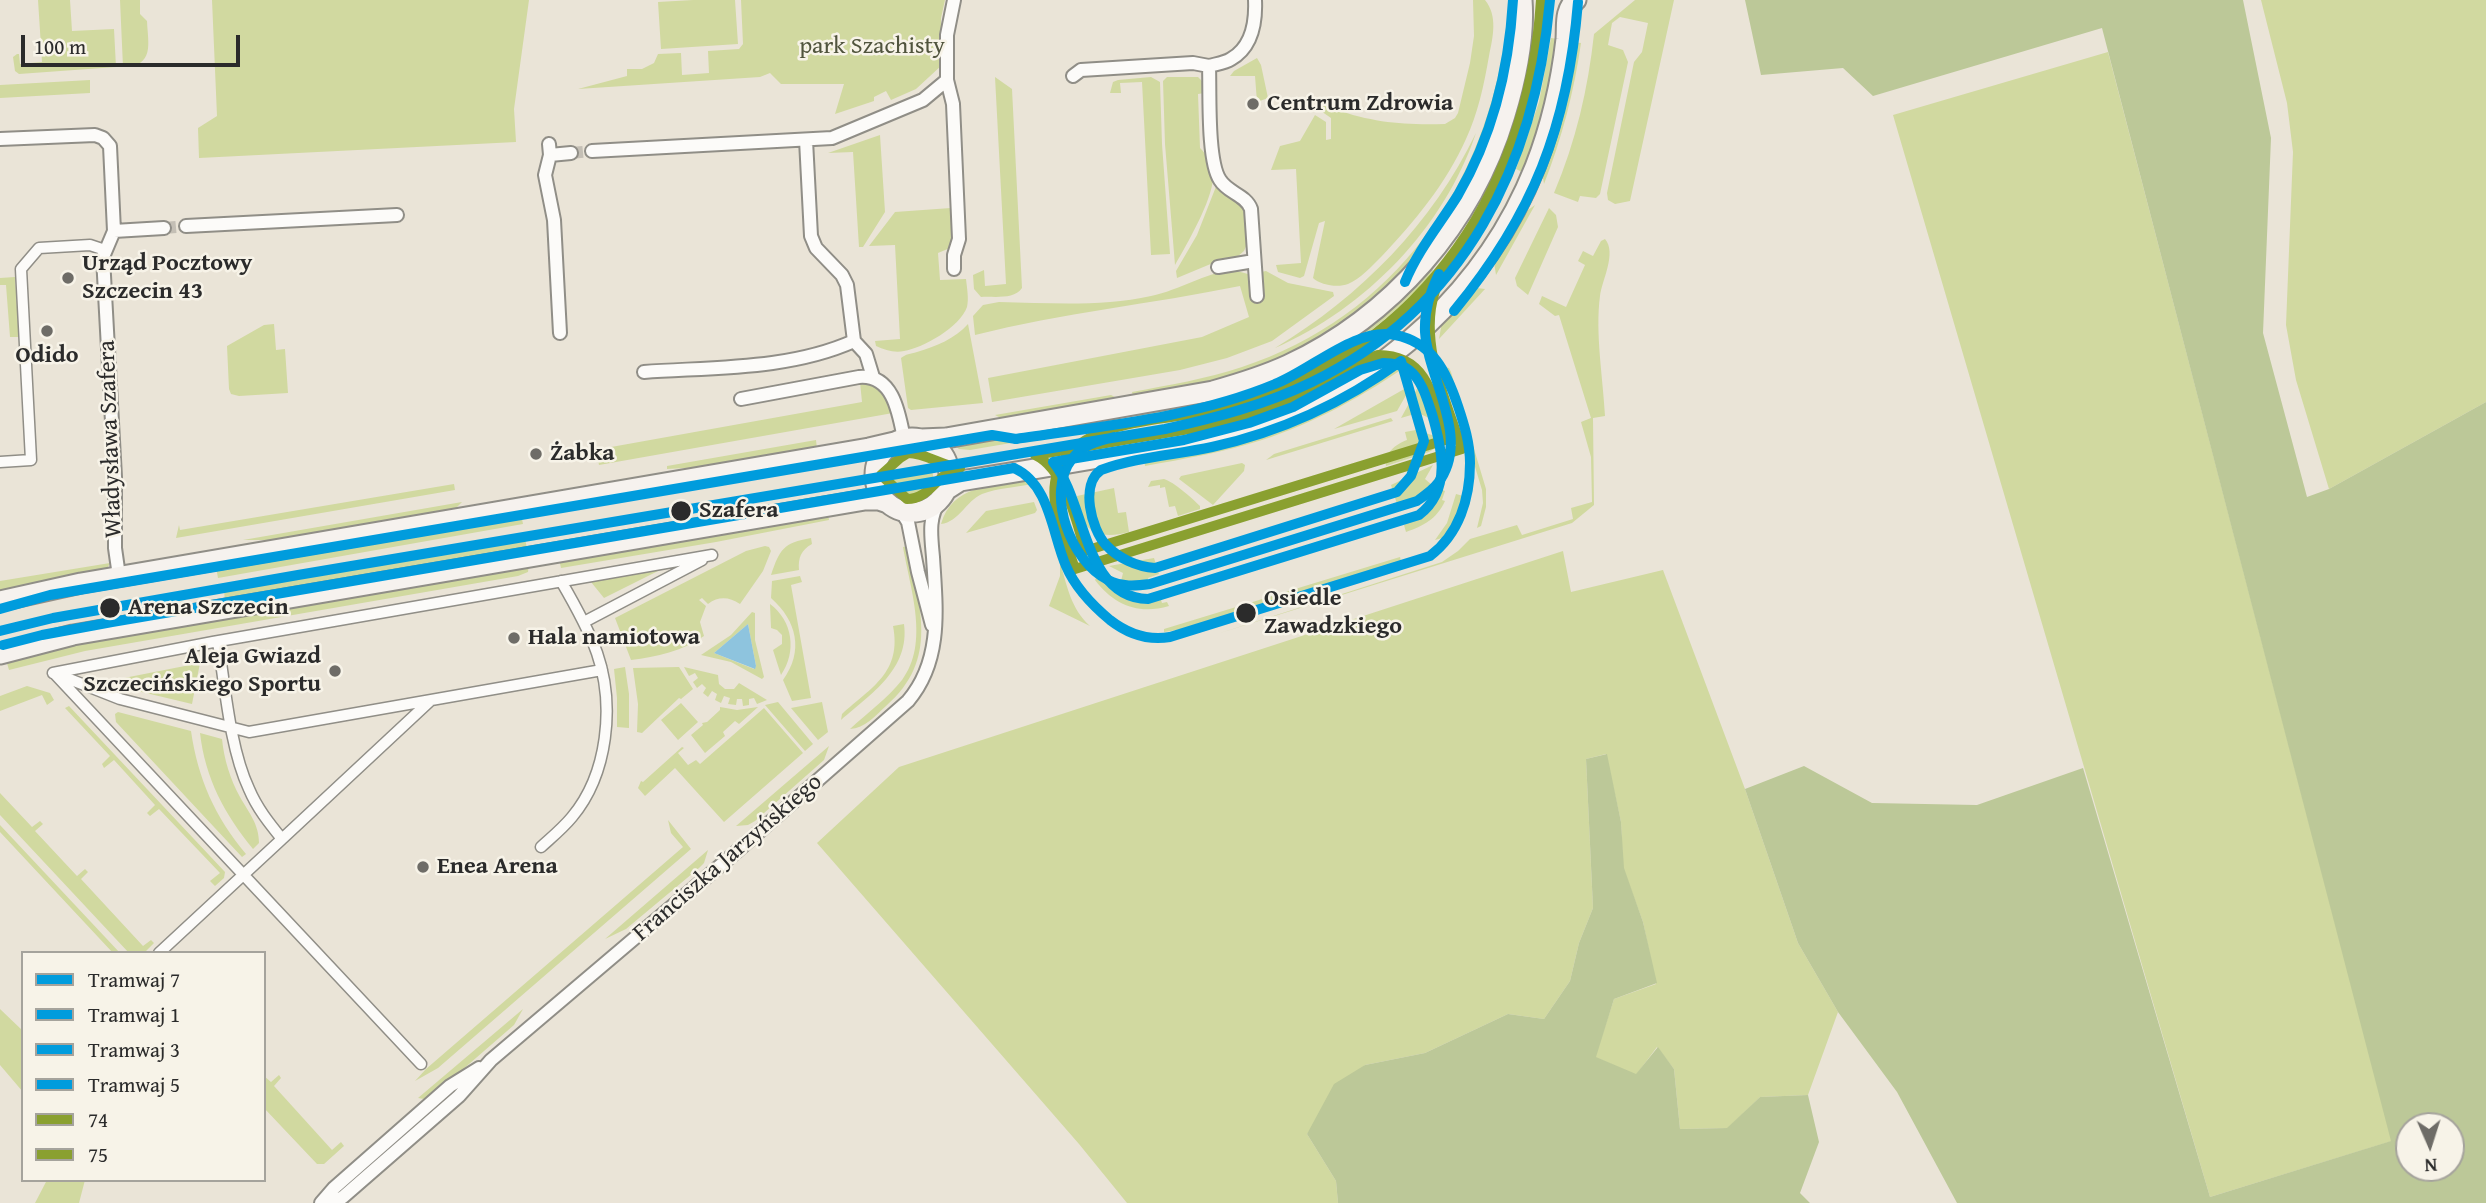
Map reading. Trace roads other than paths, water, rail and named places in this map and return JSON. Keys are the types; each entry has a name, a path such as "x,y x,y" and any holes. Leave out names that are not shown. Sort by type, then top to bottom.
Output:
{"main road":[{"path":"0,601 119,576 908,440 946,438 1213,391 1252,380 1314,352 1354,326 1385,302 1419,268 1448,231 1474,189 1493,148 1510,97 1520,39 1522,0"},
{"path":"0,654 73,635 865,500 878,500 908,512 921,512 960,481 1188,443 1254,427 1318,401 1361,377 1399,350 1432,320 1468,281 1496,243 1534,170 1550,125 1562,67 1567,13 1576,0"},
{"path":"892,506 878,489 876,468 884,451 908,440 933,445 944,457 949,475 943,495"}],"street":[{"path":"954,0 947,35 947,80 953,104 959,239 954,256 954,269"},
{"path":"1073,76 1081,70 1193,63 1209,66 1231,60 1249,39 1256,19 1255,0"},
{"path":"1209,66 1214,167 1225,186 1250,204 1256,296"},
{"path":"592,152 832,138 923,100 947,80"},
{"name":"Władysława Szafera","path":"0,139 95,135 103,138 111,152 114,231 103,257 115,477 115,548 119,576"},
{"path":"806,140 811,236 816,248 842,275 847,285 854,341 866,355 873,377"},
{"path":"560,332 554,220 545,175 550,150 571,153"},
{"path":"187,226 397,215"},
{"path":"114,231 164,228"},
{"path":"0,462 30,460 21,269 39,248 90,246 105,250"},
{"path":"1218,267 1254,261"},
{"path":"644,372 782,362 813,356 854,341"},
{"path":"741,399 859,377 873,377 890,391 908,440"},
{"name":"Franciszka Jarzyńskiego","path":"333,1203 459,1096 491,1060 896,713 914,694 925,676 932,656 936,594 930,523 933,511 943,495"},
{"name":"Franciszka Jarzyńskiego","path":"892,506 903,514 908,522 919,580 935,635"},
{"path":"53,673 712,555 584,622"},
{"path":"541,847 572,818 580,806 594,777 605,730 606,701 602,670 584,622 561,581"},
{"path":"218,642 236,751 247,786 258,807 282,839"},
{"path":"53,673 120,699 249,732 602,670"},
{"path":"53,673 421,1064"},
{"path":"161,951 431,700"},
{"name":"Franciszka Jarzyńskiego","path":"321,1203 334,1188 450,1086 491,1060"}],"water":[{"path":"748,624 756,666 755,669 714,653"}],"tunnel":[{"path":"571,153 592,151"},
{"path":"164,228 186,226"}],"tram line":[{"name":"5","path":"1405,282 1423,248 1458,195 1481,149 1503,76 1513,0"},
{"name":"7","path":"0,631 53,618 298,575 1165,429 1276,398 1312,382 1366,351 1412,314 1451,272 1483,225 1508,174 1528,119 1542,61 1550,0"},
{"name":"5","path":"1454,311 1505,240 1542,167 1566,89 1578,2"},
{"name":"7","path":"1114,437 1091,444 1076,454 1064,473 1061,490 1066,526 1073,543 1095,571 1118,584 1150,584 1417,501 1438,483 1447,466 1451,447 1450,428 1425,332 1428,302 1439,274"},
{"name":"1","path":"1014,468 1026,475 1043,498 1066,566 1085,595 1117,625 1131,633 1153,638 1170,637 1430,556 1448,537 1461,515 1469,476 1470,456 1466,434 1454,394 1443,371 1437,361 1419,344 1395,335 1380,334 1349,343 1289,378 1212,405 1114,425 1016,439"},
{"name":"5","path":"1401,361 1424,441 1411,476 1397,492 1155,568 1141,566 1122,558 1101,538 1092,518 1089,496 1091,485 1101,470 1142,459 1237,441 1287,424 1357,390 1401,361"},
{"name":"3","path":"1383,363 1400,365 1414,374 1424,390 1436,427 1441,454 1440,481 1429,505 1419,515 1148,599 1127,594 1110,583 1088,545 1073,500 1053,462 1184,440 1249,423 1293,407 1360,370 1383,363"},
{"name":"3","path":"0,609 50,595 992,435 1016,439"},
{"name":"3","path":"3,645 112,622 1014,468"}],"place":[{"name":"Centrum Zdrowia","path":"1253,104"},
{"name":"Urząd Pocztowy Szczecin 43","path":"68,278"},
{"name":"Odido","path":"47,331"},
{"name":"Żabka","path":"536,454"},
{"name":"Szafera","path":"681,511"},
{"name":"Arena Szczecin","path":"110,608"},
{"name":"Osiedle Zawadzkiego","path":"1246,613"},
{"name":"Hala namiotowa","path":"514,638"},
{"name":"Aleja Gwiazd Szczecińskiego Sportu","path":"335,671"},
{"name":"Enea Arena","path":"423,867"}],"park label":[{"name":"park Szachisty","path":"872,47"}]}
